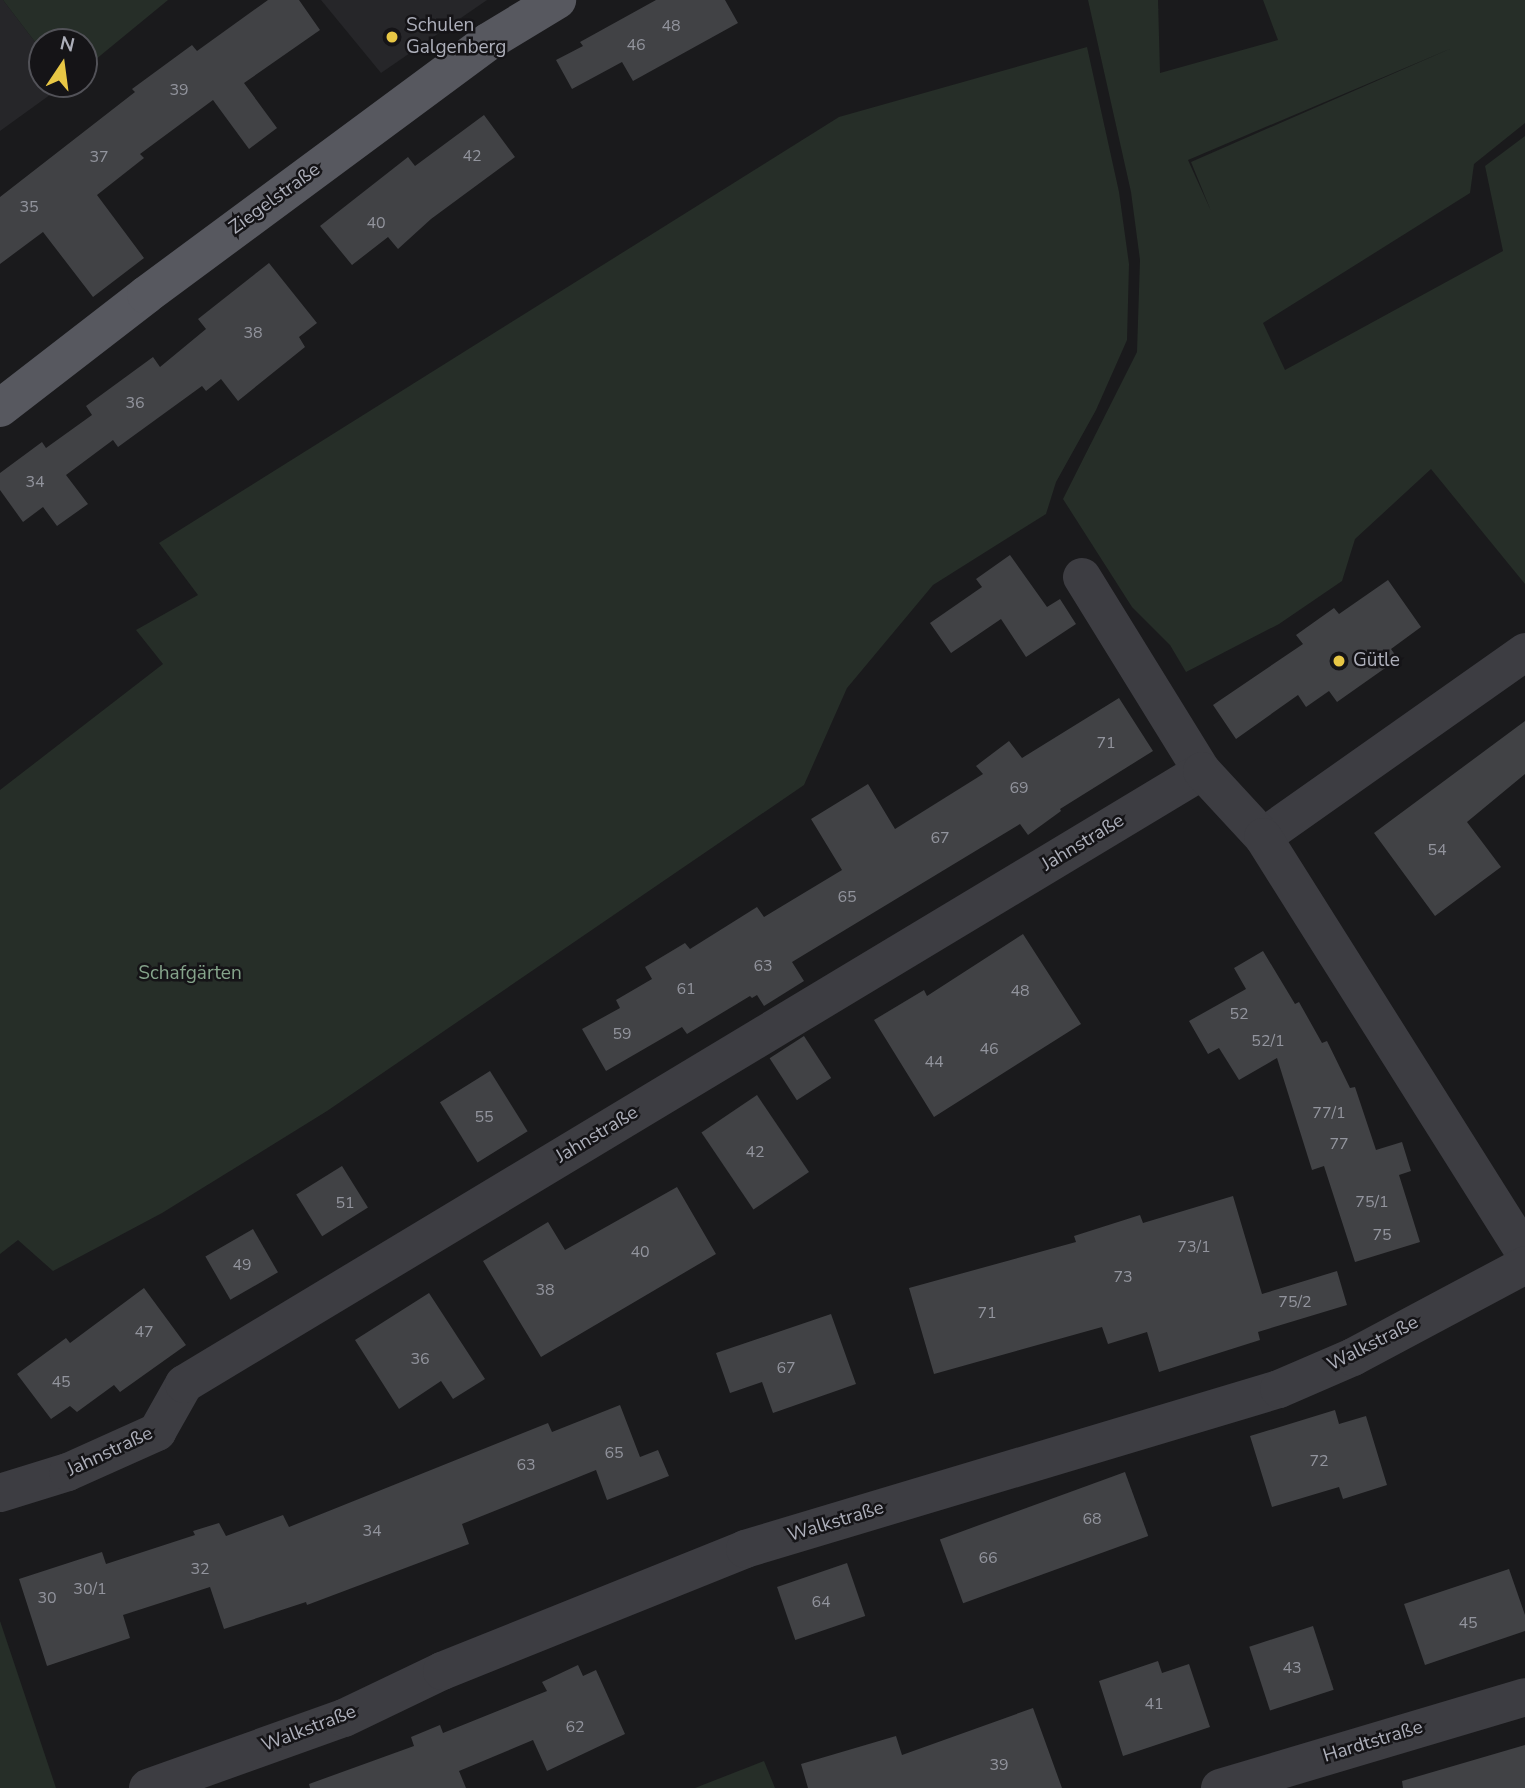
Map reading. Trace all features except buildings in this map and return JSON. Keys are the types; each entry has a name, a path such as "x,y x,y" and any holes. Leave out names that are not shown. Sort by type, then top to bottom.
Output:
{"main road":[{"name":"Ziegelstraße","path":"0,408 146,295 488,42 557,0"}],"street":[{"path":"1082,577 1202,771 1263,837 1525,1253"},
{"path":"1263,837 1525,652"},
{"name":"Jahnstraße","path":"0,1493 68,1472 158,1432 184,1384 1202,771"},
{"name":"Walkstraße","path":"148,1788 344,1718 442,1671 745,1549 1279,1389 1353,1357 1525,1265"},
{"name":"Hardtstraße","path":"1220,1788 1525,1697"}],"shaded area":[{"path":"0,0 3,0 28,33 28,98 46,98 0,131"},
{"name":"Schulen Galgenberg","path":"321,0 487,0 381,73"}],"green space":[{"path":"3,0 168,0 98,58 98,28 28,28 28,33"},
{"path":"1088,0 1158,0 1160,73 1278,40 1263,0 1525,0 1525,123 1474,164 1470,193 1263,323 1285,370 1503,251 1485,166 1525,136 1525,584 1431,469 1355,539 1342,581 1279,624 1186,672 1170,645 1132,607 1063,499 1137,352 1140,260 1131,192","holes":["1452,48 1191,162 1211,211 1188,160"]},
{"name":"Schafgärten","path":"1087,47 1119,192 1129,264 1127,340 1096,410 1056,482 1046,514 933,585 847,688 804,785 327,1111 162,1213 53,1271 18,1240 0,1254 0,790 163,664 136,630 198,595 159,543 839,117"},
{"path":"0,1621 56,1788 0,1788"},
{"path":"764,1761 775,1788 695,1788"}],"place":[{"name":"Schulen Galgenberg","path":"392,37"},
{"name":"Gütle","path":"1339,661"}]}
